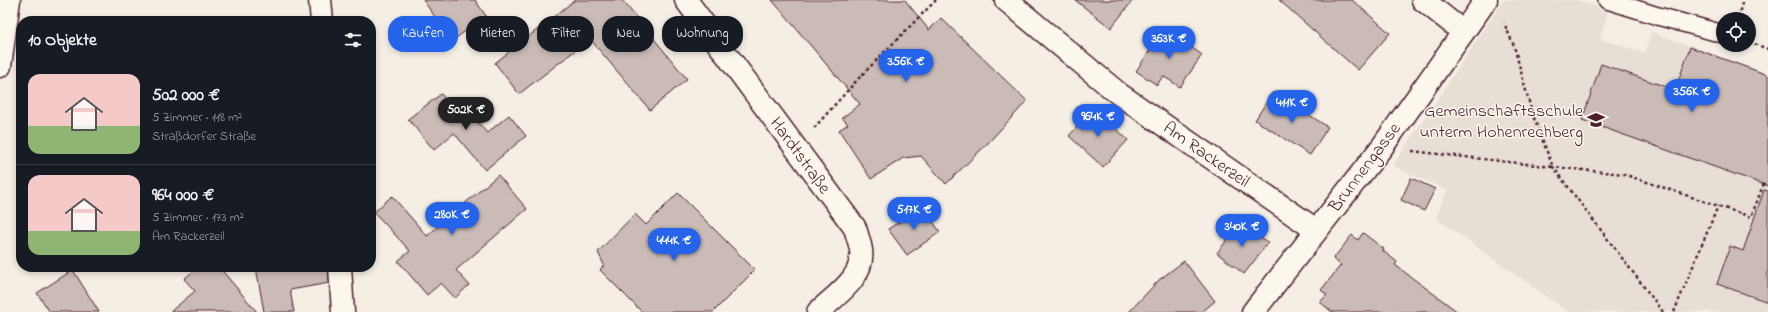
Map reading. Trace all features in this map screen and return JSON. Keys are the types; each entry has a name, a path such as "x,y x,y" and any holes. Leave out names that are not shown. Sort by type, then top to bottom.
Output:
{"street":[{"path":"0,66 9,0"},
{"path":"320,0 322,16"},
{"name":"Hardtstraße","path":"686,0 855,228 861,251 859,268 852,281 818,312"},
{"name":"Am Rackerzeil","path":"1006,0 1119,94 1316,230"},
{"path":"1423,0 1462,32"},
{"name":"Brunnengasse","path":"1253,312 1382,147 1485,1"},
{"path":"340,272 343,312"}],"lane":[{"path":"1607,0 1716,32"}],"path":[{"path":"796,148 858,78 936,0"},
{"path":"1740,12 1743,0"},
{"path":"1485,1 1502,18 1514,46 1532,113 1553,167 1663,312"},
{"path":"1756,45 1768,49"},
{"path":"1382,147 1623,174 1751,217 1764,183"},
{"path":"1674,312 1718,206"}],"shaded area":[{"name":"Gemeinschaftsschule unterm Hohenrechberg","path":"1504,0 1577,0 1608,11 1600,39 1645,53 1651,32 1768,74 1768,312 1568,312 1436,218 1447,190 1393,165"}],"building":[{"path":"423,0 475,0 486,16 466,16 466,31 458,37 458,16 434,16"},
{"path":"575,0 622,0 635,16 602,16 602,52 654,52 654,39 662,49 662,52 665,52 687,79 650,110 594,44 594,16 555,16"},
{"path":"772,0 905,0 929,30 941,18 1027,101 987,144 946,184 921,156 903,158 871,179 839,130 848,124 842,118 860,104"},
{"path":"1075,0 1133,0 1111,28"},
{"path":"1279,0 1352,0 1390,33 1358,70"},
{"path":"1165,28 1202,55 1180,87 1163,76 1157,85 1136,71"},
{"path":"537,30 537,52 573,52 519,94 495,63 509,52 529,52 529,36"},
{"name":"Gemeinschaftsschule unterm Hohenrechberg","path":"1690,47 1768,75 1768,186 1582,120 1601,64 1675,90"},
{"path":"1273,92 1328,127 1310,155 1255,120"},
{"path":"441,94 459,115 466,108 487,133 509,115 526,136 485,170 454,133 434,150 408,119"},
{"path":"1094,108 1128,140 1103,167 1069,136"},
{"path":"498,175 527,209 456,270 469,285 455,298 441,283 427,295 398,261 410,251 376,214 376,210 392,196 427,236"},
{"path":"1411,178 1435,189 1424,211 1401,200"},
{"path":"1764,190 1768,191 1768,302 1717,284 1730,246 1743,251"},
{"path":"678,193 755,270 713,312 642,312 600,270 604,265 598,252 635,214 646,225"},
{"path":"926,211 940,232 907,255 888,229 912,214"},
{"path":"1241,222 1268,243 1244,274 1217,253"},
{"path":"1363,233 1384,249 1383,251 1397,262 1395,265 1458,312 1332,312 1320,302 1327,295 1321,290 1341,265 1333,259 1352,235 1358,240"},
{"path":"1184,261 1215,301 1202,312 1129,312 1159,280"},
{"path":"70,272 74,272 99,312 50,312 37,293"},
{"path":"192,272 223,272 257,312 170,312 195,291 184,279"},
{"path":"257,272 328,272 329,283 290,290 294,312 264,312"}],"place":[{"name":"Gemeinschaftsschule unterm Hohenrechberg","path":"1596,120"}]}
